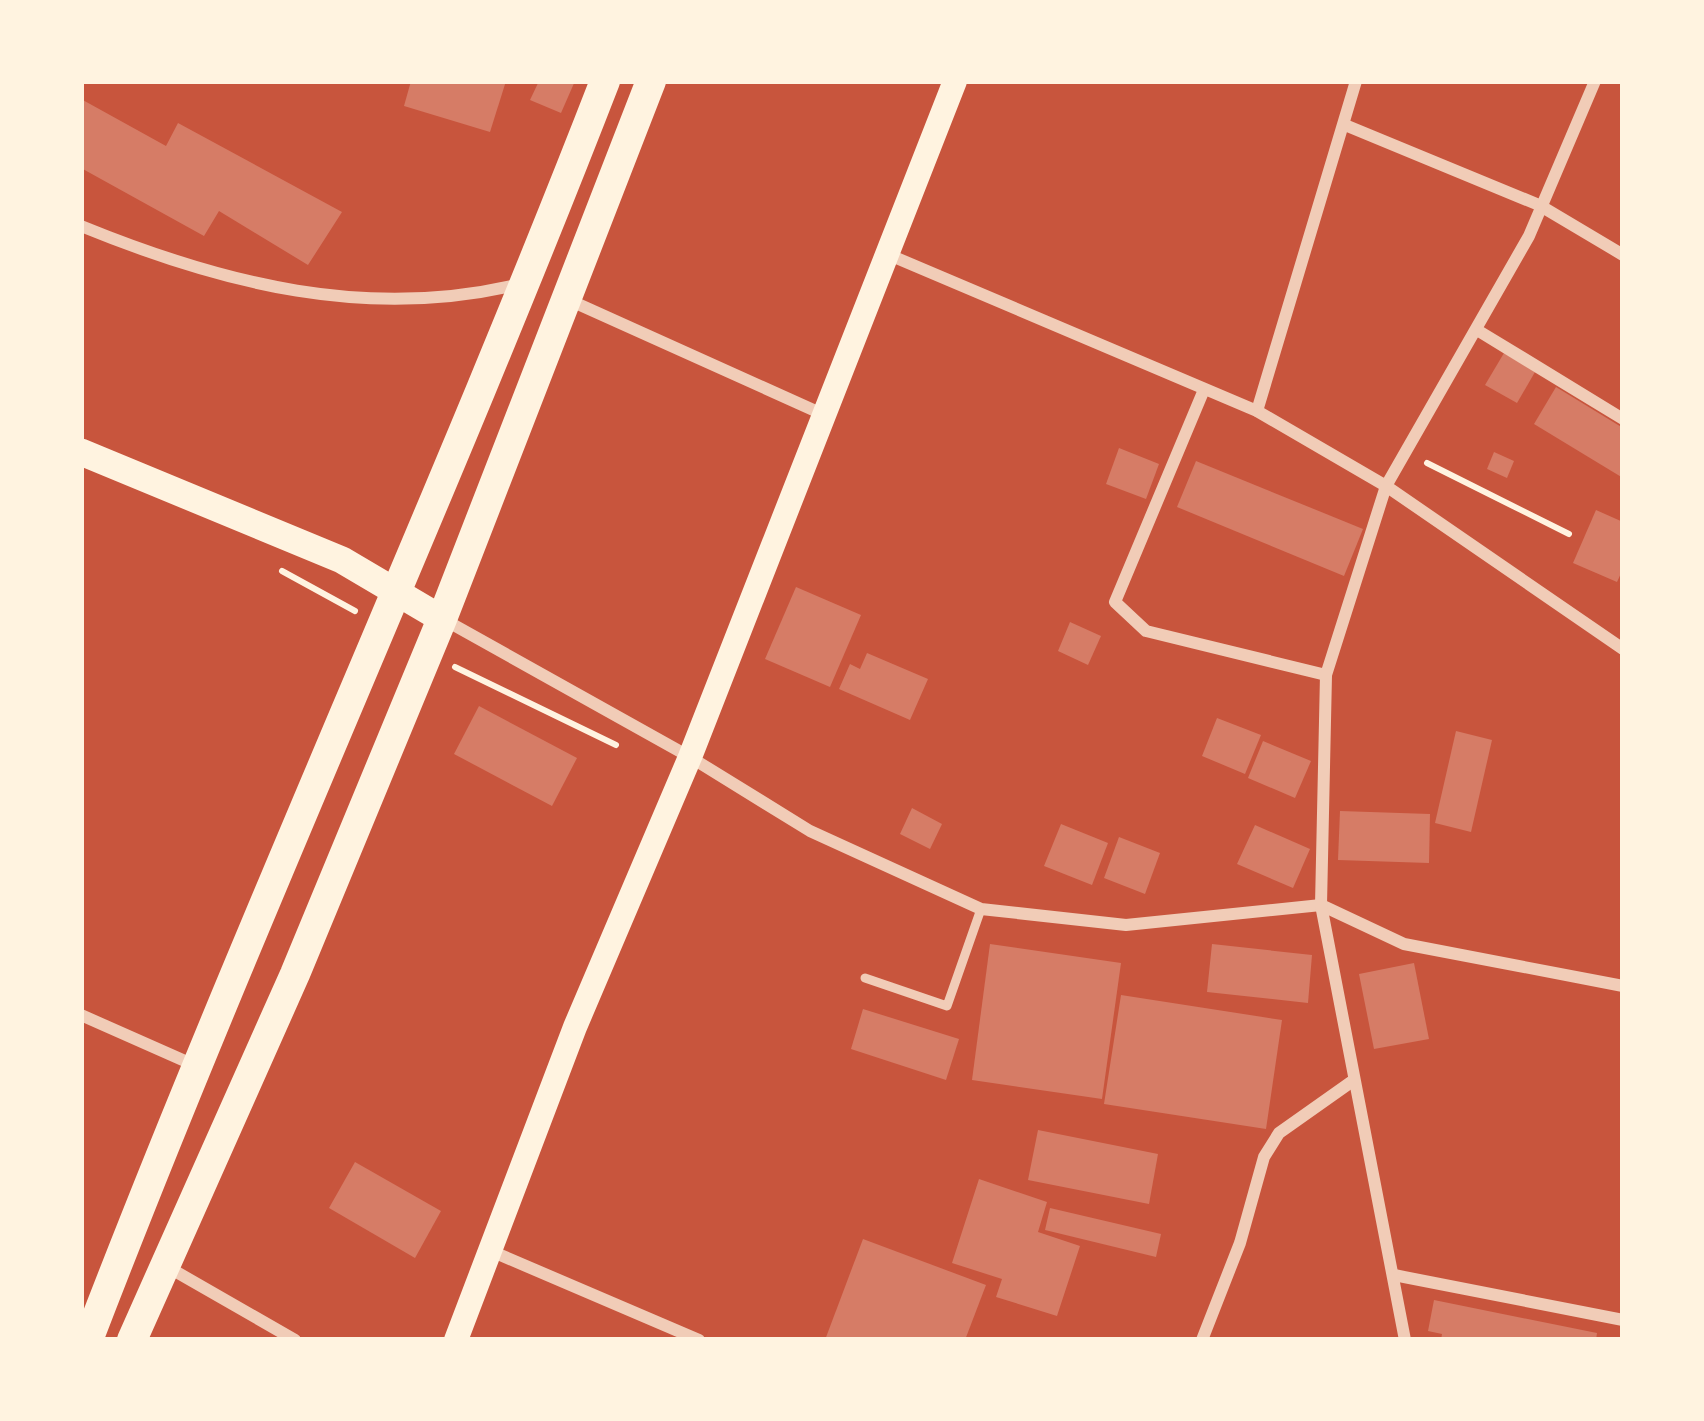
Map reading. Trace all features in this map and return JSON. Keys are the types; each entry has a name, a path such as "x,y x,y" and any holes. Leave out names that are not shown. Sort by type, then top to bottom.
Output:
{"highway":[{"path":"88,1340 194,1065 526,283 605,81"},
{"path":"132,1340 442,619 651,81"}],"main road":[{"path":"457,1340 575,1027 690,757 820,413 955,81"},
{"path":"81,452 342,560 442,619"}],"street":[{"path":"1257,411 1356,81"},
{"path":"1405,1340 1321,905 1326,675 1386,486 1529,236 1595,81"},
{"path":"1345,125 1540,206 1623,255"},
{"path":"81,226 149,254 265,289 400,302 526,283"},
{"path":"885,253 1203,392 1257,411 1386,486 1623,649"},
{"path":"568,300 820,413"},
{"path":"1477,330 1623,419"},
{"path":"1203,392 1115,602 1146,631 1326,675"},
{"path":"442,619 690,757 810,831 981,909 1126,925 1321,905 1404,944 1623,986"},
{"path":"81,1015 194,1065"},
{"path":"1202,1340 1240,1243 1264,1156 1279,1133 1354,1080"},
{"path":"491,1251 700,1340"},
{"path":"165,1266 295,1340"},
{"path":"1394,1275 1623,1320"}],"lane":[{"path":"865,978 947,1006 981,909"}],"path":[{"path":"1427,463 1569,534"},
{"path":"467,674 631,752"}],"building":[{"path":"411,81 506,81 490,132 404,106"},
{"path":"539,81 575,81 561,113 530,100"},
{"path":"81,99 166,146 178,123 342,212 308,265 219,211 204,236 81,168"},
{"path":"1504,353 1535,372 1517,403 1485,385"},
{"path":"1556,387 1623,428 1623,478 1534,424"},
{"path":"1119,448 1159,464 1146,499 1106,484"},
{"path":"1494,452 1514,461 1507,478 1487,469"},
{"path":"1196,461 1363,529 1344,576 1177,507"},
{"path":"1596,510 1623,522 1623,569 1617,582 1573,563"},
{"path":"796,587 861,615 830,687 765,659"},
{"path":"1070,622 1101,636 1088,665 1058,651"},
{"path":"867,653 928,679 910,720 839,689 850,664 860,669"},
{"path":"479,706 577,758 552,806 454,754"},
{"path":"1217,718 1261,735 1245,774 1202,756"},
{"path":"1456,731 1492,740 1471,832 1435,823"},
{"path":"1263,741 1311,761 1295,798 1248,778"},
{"path":"912,808 942,824 930,849 900,834"},
{"path":"1340,811 1430,814 1429,863 1338,860"},
{"path":"1061,824 1108,843 1092,885 1044,866"},
{"path":"1255,825 1310,849 1293,888 1237,864"},
{"path":"1119,837 1160,853 1145,894 1104,878"},
{"path":"990,944 1121,963 1102,1099 972,1080"},
{"path":"1212,944 1312,955 1308,1003 1207,992"},
{"path":"1414,963 1429,1039 1374,1049 1359,974"},
{"path":"1121,995 1282,1020 1266,1129 1104,1104"},
{"path":"863,1009 959,1039 946,1080 851,1049"},
{"path":"1038,1130 1158,1154 1149,1204 1028,1180"},
{"path":"355,1162 441,1211 415,1258 329,1208"},
{"path":"979,1179 1047,1202 1038,1232 1080,1246 1057,1316 996,1297 1002,1279 952,1263"},
{"path":"1050,1208 1161,1234 1156,1257 1045,1230"},
{"path":"863,1239 986,1285 965,1340 825,1340"},
{"path":"1434,1300 1597,1333 1596,1340 1441,1340 1442,1334 1428,1331"}]}
